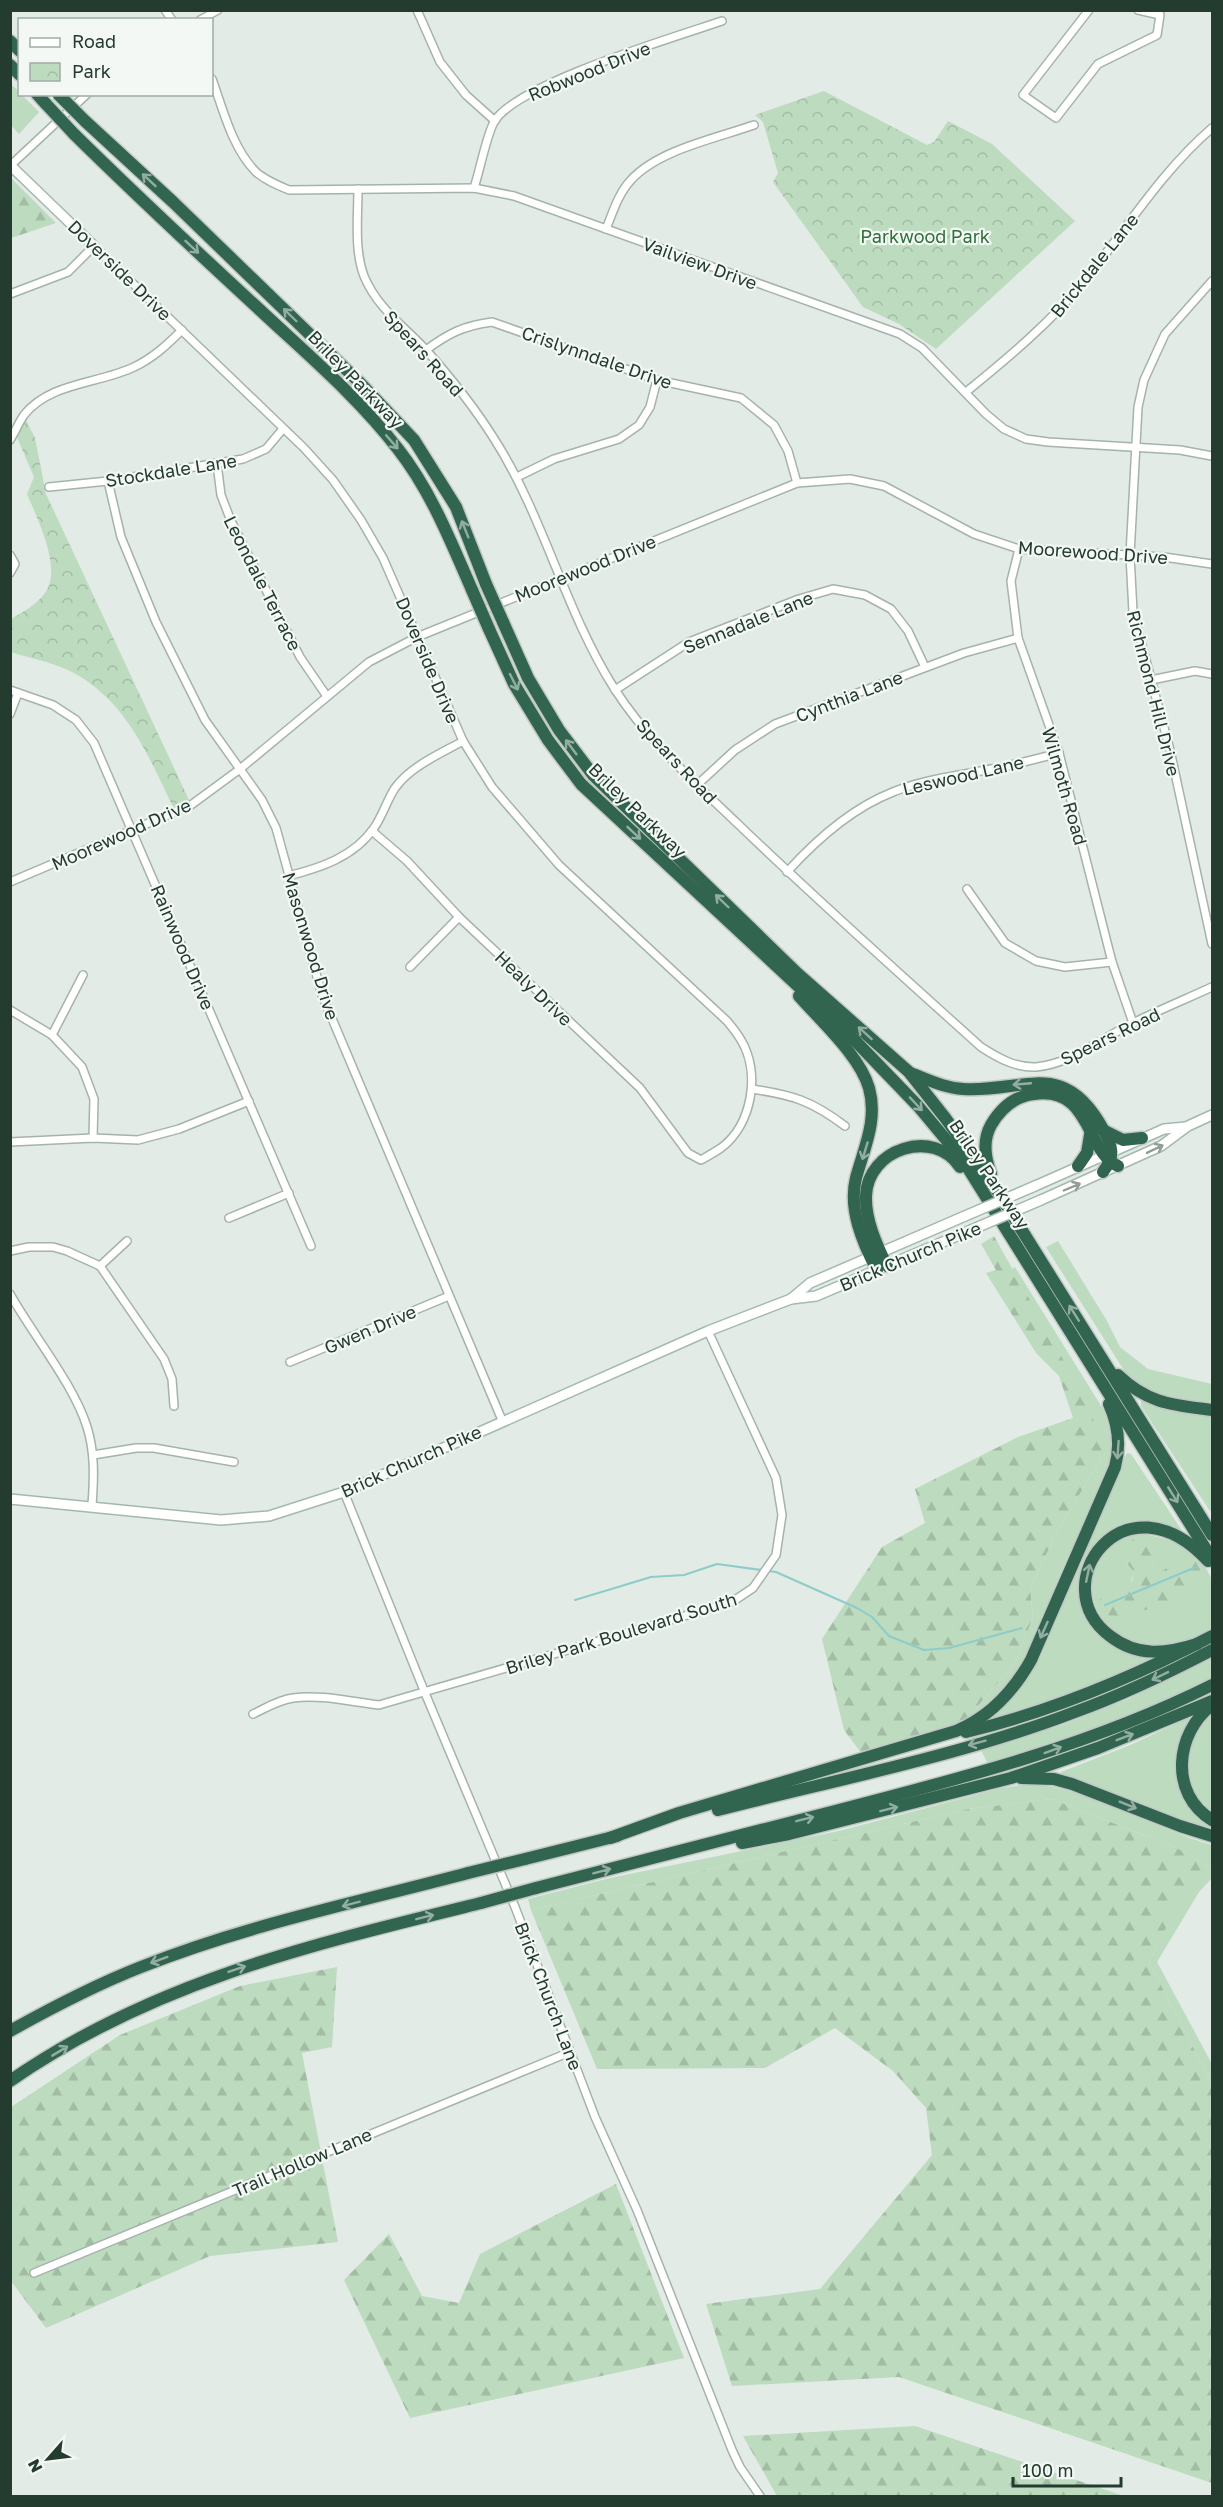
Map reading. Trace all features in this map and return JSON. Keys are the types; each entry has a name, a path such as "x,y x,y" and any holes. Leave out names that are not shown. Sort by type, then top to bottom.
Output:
{"highway":[{"name":"Briley Parkway","path":"39,96 74,134 158,216 351,394 399,450 422,483 441,520 514,684 548,740 581,784 842,1027 947,1139 1018,1248 1212,1559"},
{"name":"Briley Parkway","path":"60,96 316,341 414,440 456,507 486,584 528,678 559,730 593,776 797,973 909,1072 998,1192 1212,1535"},
{"path":"755,946 853,1058 869,1086 872,1104 870,1138 856,1179 854,1204 882,1268"},
{"path":"909,1072 944,1086 962,1089 1025,1083 1056,1086 1079,1098 1097,1130 1109,1161"},
{"path":"998,1192 988,1165 985,1145 990,1126 1006,1105 1023,1095 1051,1094 1071,1103 1097,1130 1123,1140 1142,1138"},
{"path":"1078,1166 1087,1153 1097,1130"},
{"path":"875,1255 866,1196 869,1180 880,1162 888,1155 906,1147 917,1146 933,1148 956,1162 1001,1231 1018,1248"},
{"path":"913,1745 971,1725 998,1705 1022,1676 1054,1610 1118,1457 1117,1426 1113,1413 1086,1357"},
{"path":"1105,1363 1134,1390 1155,1401 1212,1410"},
{"path":"1197,1644 1171,1652 1152,1653 1118,1642 1102,1630 1091,1615 1086,1598 1086,1577 1090,1563 1098,1549 1108,1540 1122,1532 1144,1527 1157,1528 1183,1538 1212,1567"},
{"path":"610,1838 679,1813 913,1745 1006,1722 1059,1705 1138,1674 1212,1636"},
{"path":"10,2031 80,1994 141,1967 192,1948 295,1918 1009,1734 1094,1705 1152,1680 1212,1650"},
{"path":"10,2082 67,2046 180,1990 273,1957 956,1780 1031,1758 1122,1726 1212,1685"},
{"path":"646,1860 789,1834 1011,1778 1098,1748 1212,1701"},
{"path":"1212,1705 1193,1725 1185,1743 1181,1764 1189,1797 1212,1820"},
{"path":"1011,1778 1054,1779 1072,1784 1212,1836"}],"main road":[{"name":"Doverside Drive","path":"11,165 94,246"},
{"name":"Brick Church Pike","path":"791,1299 810,1284 1078,1166 1109,1161 1161,1146 1188,1126 1212,1115"},
{"name":"Brick Church Pike","path":"10,1499 92,1505 222,1520 269,1516 344,1492 502,1420 708,1331 791,1299 816,1296 882,1268 1041,1200 1109,1161 1142,1138 1164,1129 1188,1126"}],"street":[{"path":"204,18 218,10"},
{"path":"417,10 440,62 466,95 495,122"},
{"path":"1089,10 1023,95 1056,118 1098,64 1156,35 1160,15 1138,10"},
{"name":"Robwood Drive","path":"474,188 495,122 518,100 547,84 722,21"},
{"name":"Vailview Drive","path":"213,82 240,151 256,172 289,190 474,188 514,196 900,334 922,348 986,414 1004,429 1026,439 1136,446 1212,456"},
{"path":"11,165 85,96"},
{"path":"606,230 619,196 631,179 650,165 670,154 754,125"},
{"name":"Brickdale Lane","path":"966,392 1020,348 1052,317 1085,280 1177,162 1212,128"},
{"name":"Spears Road","path":"358,189 359,248 363,273 383,308 426,350 486,427 517,477 588,642 615,690 655,741 787,872 981,1047 997,1058 1026,1066 1056,1063 1132,1023 1212,987"},
{"path":"10,294 68,272 94,246"},
{"name":"Doverside Drive","path":"94,246 282,430 304,448 333,480 361,520 383,558 463,741 492,786 559,865 727,1021 742,1042 750,1066 752,1089 743,1123 723,1147 701,1160 688,1153"},
{"name":"Richmond Hill Drive","path":"1212,281 1165,334 1144,380 1138,406 1130,555 1133,612 1170,750 1212,944"},
{"name":"Crislynndale Drive","path":"426,350 451,332 473,324 492,322 657,380 741,398 774,425 788,451 797,483"},
{"path":"10,440 24,416 38,401 59,390 133,368 157,354 182,330"},
{"path":"517,477 554,459 619,439 639,425 650,407 657,380"},
{"name":"Stockdale Lane","path":"48,487 108,481 243,459 266,449 282,430"},
{"name":"Leondale Terrace","path":"217,464 221,495 231,521 300,657 326,695"},
{"name":"Moorewood Drive","path":"10,882 191,805 240,770 326,695 369,662 417,637 797,483 850,479 884,486 974,534 1019,549 1130,555 1212,564"},
{"name":"Masonwood Drive","path":"108,481 121,537 156,622 205,720 262,800 276,828 322,995 502,1420"},
{"name":"Wilmoth Road","path":"1019,549 1011,581 1018,638 1059,753 1112,962 1132,1023"},
{"path":"10,555 15,564 10,573"},
{"name":"Sennadale Lane","path":"615,690 689,642 799,598 833,589 865,595 891,609 908,631 925,667"},
{"name":"Cynthia Lane","path":"697,785 735,750 775,724 964,653 1018,638"},
{"path":"1151,680 1195,671 1212,674"},
{"path":"10,714 14,692"},
{"name":"Rainwood Drive","path":"14,692 53,705 76,720 94,743 311,1246"},
{"path":"288,876 319,868 345,856 372,831 386,810 394,789 407,775 463,741"},
{"name":"Leswood Lane","path":"787,872 810,847 849,816 892,792 938,778 991,770 1059,753"},
{"name":"Healy Drive","path":"372,831 406,861 459,917 640,1088 688,1153"},
{"path":"966,889 1005,943 1036,961 1065,967 1112,962"},
{"path":"410,967 459,917"},
{"path":"52,1035 83,975"},
{"path":"10,1010 52,1035 82,1067 94,1099 93,1138"},
{"path":"752,1089 786,1094 819,1107 845,1126"},
{"path":"10,1142 93,1138 138,1140 179,1129 249,1101"},
{"path":"229,1218 289,1193"},
{"path":"100,1266 127,1240"},
{"path":"10,1251 29,1246 52,1247 67,1251 100,1266 164,1359 172,1379 174,1406"},
{"path":"10,1294 28,1327 68,1387 87,1426 93,1455 92,1505"},
{"name":"Gwen Drive","path":"290,1362 449,1296"},
{"name":"Briley Park Boulevard South","path":"253,1714 276,1702 294,1698 326,1698 379,1705 732,1602 753,1588 776,1556 782,1515 776,1478 708,1331"},
{"path":"93,1455 136,1448 154,1448 234,1462"},
{"name":"Brick Church Lane","path":"344,1492 515,1907 595,2116 637,2210 732,2450 740,2467 760,2496"},
{"name":"Trail Hollow Lane","path":"34,2273 570,2052"}],"green space":[{"path":"10,83 18,91 18,96 23,96 39,112 19,134 11,125"},
{"name":"Parkwood Park","path":"824,91 927,145 934,142 948,121 992,144 1075,221 936,349 899,324 863,307 773,182 778,173 763,122 755,115"},
{"path":"11,178 56,223 11,238"},
{"path":"26,420 35,438 46,494 189,800 173,807 132,729 105,696 68,670 11,652 11,619 29,608 45,593 50,583 51,571 50,557 42,530 27,494 34,477 16,435"},
{"path":"994,1236 1080,1390 1099,1432 1105,1453 1060,1526 1030,1588 1033,1617 1015,1663 975,1709 973,1717 862,1754 844,1730 822,1639 882,1547 925,1523 915,1489 1018,1437 1073,1418 1059,1376 1036,1353 986,1273 996,1270 981,1244"},
{"path":"1058,1241 1107,1321 1120,1347 1148,1369 1212,1384 1212,1407 1179,1403 1132,1383 1046,1247"},
{"path":"1015,1267 1103,1409 1110,1427 1111,1451 1102,1484 1063,1567 1025,1660 1008,1687 973,1717 975,1709 1015,1663 1033,1617 1030,1588 1060,1526 1105,1453 1012,1269"},
{"path":"1141,1400 1171,1411 1212,1416 1212,1510 1210,1511 1141,1406"},
{"path":"1127,1453 1131,1454 1185,1535 1163,1526 1151,1525 1105,1537 1094,1546 1086,1562 1080,1580 1080,1597 1084,1612 1103,1637 1116,1646 1149,1657 1150,1660 1056,1699 981,1724 998,1710 1097,1520"},
{"path":"1143,1534 1165,1539 1184,1547 1200,1560 1207,1569 1213,1584 1212,1628 1184,1643 1166,1648 1139,1646 1118,1636 1102,1619 1094,1599 1093,1578 1100,1558 1116,1543","holes":["1121,1556 1152,1563 1159,1572 1131,1582 1134,1572"]},
{"path":"1134,1539 1141,1544 1151,1544 1152,1563 1159,1572 1186,1559 1196,1562 1205,1579 1204,1585 1153,1608 1114,1618 1105,1613 1100,1599 1103,1589 1132,1582 1134,1572 1121,1556 1121,1546"},
{"path":"1212,1658 1212,1678 1121,1720 989,1766 981,1750 1063,1725 1129,1699"},
{"path":"1212,1714 1212,1812 1193,1790 1188,1763 1195,1737"},
{"path":"1193,1716 1178,1779 1212,1824 1212,1832 1062,1775 1061,1772 1128,1746"},
{"path":"1030,1784 1077,1793 1212,1845 1212,1869 1177,1848 1052,1799 968,1809 531,1910 528,1899 610,1878 839,1831 1002,1788"},
{"path":"1052,1799 1177,1848 1212,1869 1212,1876 1193,1874 1149,1962 1212,2084 1212,2483 899,2377 732,2386 706,2304 820,2289 932,2155 926,2108 893,2071 835,2028 765,2068 597,2069 531,1910 968,1809"},
{"path":"1193,1873 1212,1876 1212,1878 1199,1892 1157,1962 1212,2064 1212,2084 1149,1962"},
{"path":"337,1967 332,2047 302,2053 338,2242 210,2256 46,2328 11,2281 11,2107 120,2035 240,1986"},
{"path":"616,2184 684,2358 410,2418 344,2280 389,2234 422,2296 459,2303 480,2254"},
{"path":"915,2426 1124,2496 777,2496 743,2436"}],"waterway":[{"path":"575,1600 651,1577 684,1575 717,1564 776,1572 857,1608 872,1617 889,1636 924,1650 949,1648 1022,1628"},
{"path":"1105,1605 1196,1567"}]}
